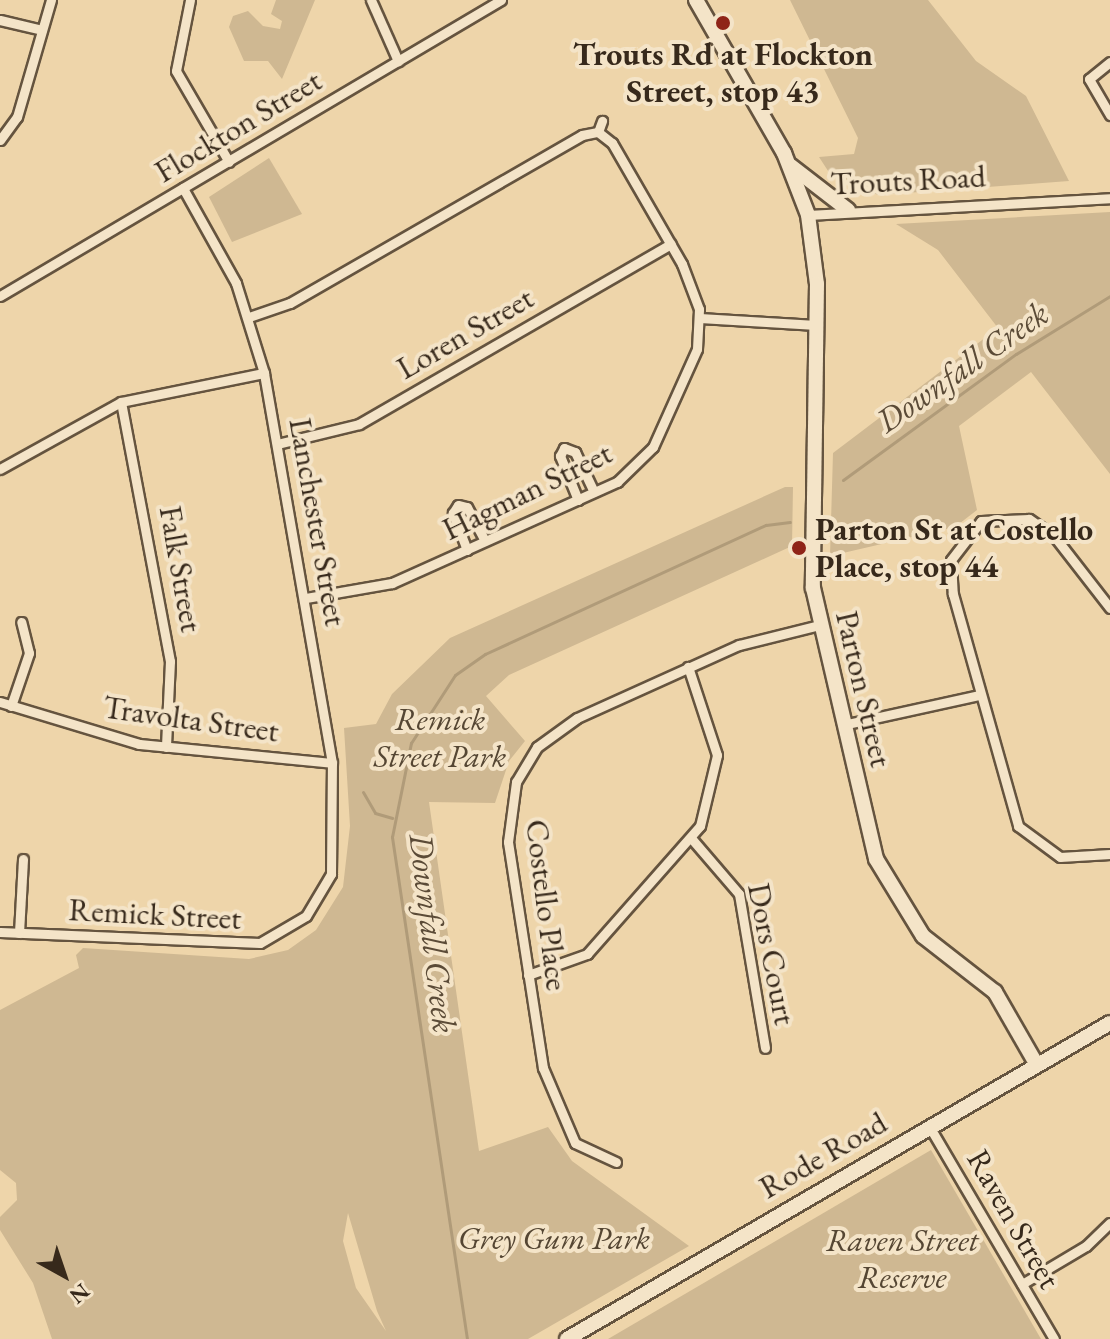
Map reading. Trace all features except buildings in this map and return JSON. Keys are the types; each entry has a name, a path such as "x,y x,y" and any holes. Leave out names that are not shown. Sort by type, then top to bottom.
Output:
{"street":[{"path":"0,140 17,117 51,0"},
{"path":"190,0 176,71 229,162"},
{"path":"371,0 398,61"},
{"name":"Flockton Street","path":"0,296 501,0"},
{"name":"Trouts Road","path":"696,0 791,166 808,215 848,210 1110,198"},
{"path":"0,20 42,30"},
{"path":"1110,62 1089,79 1110,115"},
{"path":"598,132 602,121"},
{"path":"249,317 290,303 582,135 598,132 612,143 671,244 700,318 816,325"},
{"path":"791,166 848,210"},
{"name":"Lanchester Street","path":"183,188 249,317 264,373 306,598 332,763 328,882"},
{"name":"Parton Street","path":"808,215 816,325 811,545 820,625 843,725 887,886 923,936 995,992 1037,1065"},
{"name":"Loren Street","path":"277,444 359,424 671,244"},
{"name":"Hagman Street","path":"306,598 378,588 578,500 632,471 653,447 693,361 700,318"},
{"path":"0,469 121,402 264,373"},
{"name":"Falk Street","path":"121,402 170,661 166,747"},
{"path":"578,500 560,456 564,448 575,452 594,492"},
{"path":"467,550 453,513 458,505 467,507 485,541"},
{"path":"1110,608 1039,523 1009,514 972,527 955,549 950,582 979,695 1025,835 1071,860 1110,854"},
{"path":"11,706 29,653 21,622"},
{"name":"Costello Place","path":"616,1162 580,1147 567,1130 543,1068 507,825 522,770 562,726 688,667 755,640 820,625"},
{"path":"528,975 587,954 691,838 711,800 717,755 688,667"},
{"path":"843,725 979,695"},
{"name":"Travolta Street","path":"0,702 104,737 166,747 332,763"},
{"name":"Dors Court","path":"691,838 739,894 765,1048"},
{"path":"19,933 23,859"},
{"name":"Remick Street","path":"0,932 260,943 296,926 328,882"},
{"name":"Rode Road","path":"567,1339 1110,1023"},
{"name":"Raven Street","path":"929,1126 1054,1339"},
{"path":"1022,1284 1086,1246 1110,1223"}],"green space":[{"path":"276,0 315,0 282,79 268,61 244,61 229,27 233,16 248,11 263,26 280,29 282,21 271,14"},
{"path":"790,0 928,0 976,61 1026,96 1069,181 878,195 832,177 819,157 854,154 858,138"},
{"path":"269,158 302,214 232,242 209,197"},
{"path":"1110,212 1110,474 1031,372 959,426 977,510 955,527 830,556 833,453 998,328 938,250 896,224"},
{"path":"785,487 793,487 792,546 509,675 486,696 525,741 509,761 495,803 429,802 479,1151 548,1127 572,1161 689,1246 528,1339 52,1339 33,1283 0,1230 0,1217 17,1200 16,1183 0,1170 0,1010 79,968 76,955 83,948 249,959 288,950 316,930 343,887 350,826 344,728 376,724 392,694 450,638","holes":["348,1213 377,1311 386,1331 356,1288 343,1241"]},
{"name":"Raven Street Reserve","path":"931,1150 1041,1339 608,1339"}],"waterway":[{"name":"Downfall Creek","path":"843,480 1016,354 1110,296"},
{"name":"Downfall Creek","path":"467,1339 392,837 411,743 455,675 485,654 766,525 790,522"},
{"path":"363,792 375,813 392,818"}],"place":[{"name":"Trouts Rd at Flockton Street, stop 43","path":"723,23"},
{"name":"Parton St at Costello Place, stop 44","path":"799,548"}],"park label":[{"name":"Remick Street Park","path":"440,738"},
{"name":"Grey Gum Park","path":"554,1238"}]}
